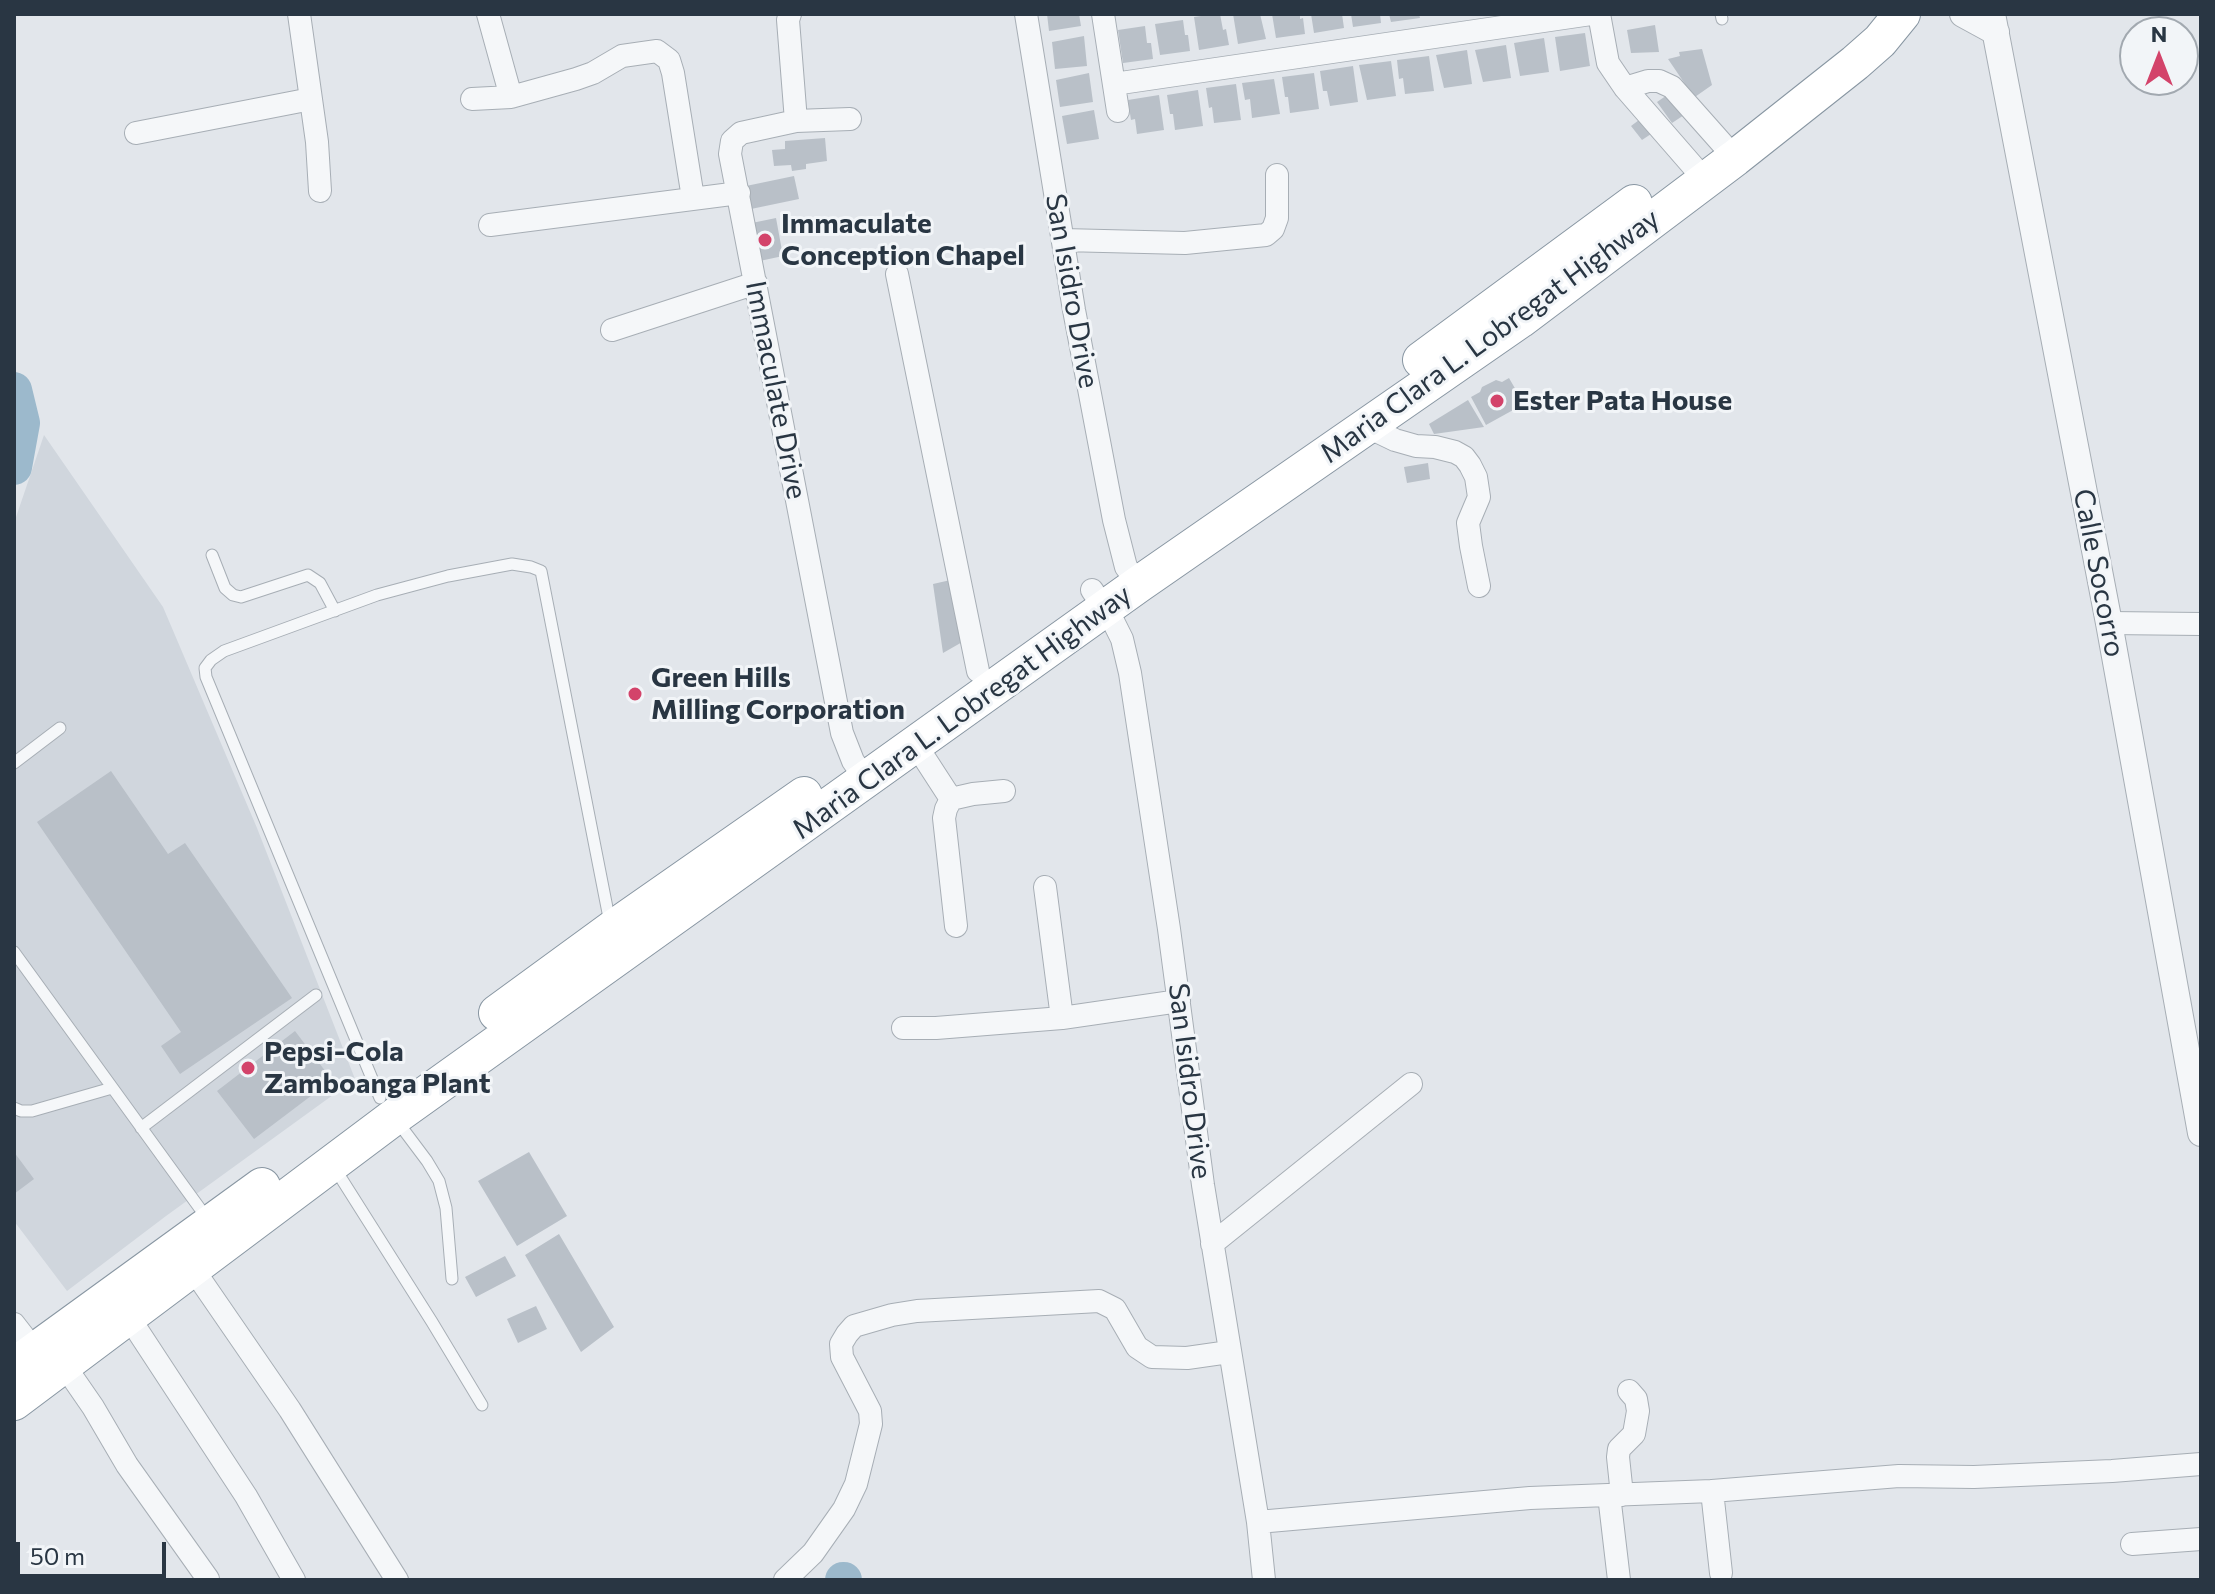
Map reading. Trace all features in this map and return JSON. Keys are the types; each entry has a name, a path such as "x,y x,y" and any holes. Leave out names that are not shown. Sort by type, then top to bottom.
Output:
{"highway":[{"name":"Maria Clara L. Lobregat Highway","path":"1727,149 1836,49 1868,14"},
{"name":"Maria Clara L. Lobregat Highway","path":"1132,576 1366,426 1512,310 1697,171 1855,63 1880,41 1902,14"},
{"name":"Maria Clara L. Lobregat Highway","path":"860,770 916,745 1099,599 1354,409 1512,310"},
{"name":"Maria Clara L. Lobregat Highway","path":"32,1351 128,1316 193,1269 219,1234 619,940 860,770 978,671 1099,599"},
{"name":"Maria Clara L. Lobregat Highway","path":"14,1402 32,1351 331,1163 387,1108"}],"street":[{"path":"299,14 317,142 320,191"},
{"path":"488,14 511,97"},
{"path":"790,14 796,121 850,119"},
{"name":"San Isidro Drive","path":"1026,14 1114,520 1132,576"},
{"path":"1103,14 1118,111"},
{"path":"1114,84 1591,14"},
{"path":"1599,14 1608,63 1625,88 1697,171"},
{"path":"1963,14 1994,23"},
{"name":"Calle Socorro","path":"1994,23 2109,623 2201,1133"},
{"path":"472,99 511,97 593,73 622,56 657,51 669,60 673,73 693,198"},
{"path":"1625,88 1648,81 1659,81 1672,87 1727,149"},
{"path":"136,133 311,99"},
{"name":"Immaculate Drive","path":"796,121 741,133 732,141 730,154 835,703 842,733 860,770"},
{"path":"1063,240 1185,243 1266,235 1273,229 1277,218 1277,175"},
{"path":"490,225 739,193"},
{"path":"897,274 978,671"},
{"path":"612,330 756,283"},
{"path":"1366,426 1405,443 1455,452 1470,465 1476,477 1479,497 1468,523 1479,586"},
{"name":"San Isidro Drive","path":"1099,599 1122,639 1130,673 1212,1244 1258,1522 1264,1580"},
{"path":"2109,623 2201,624"},
{"path":"916,745 951,799"},
{"path":"951,799 1004,791"},
{"path":"951,799 944,818 956,926"},
{"path":"1045,887 1062,1018"},
{"path":"903,1028 1062,1018 1179,1001"},
{"path":"1212,1244 1411,1084"},
{"path":"193,1269 290,1410 397,1580"},
{"path":"785,1580 813,1553 844,1509 856,1484 871,1424 870,1411 842,1357 841,1344 854,1326 917,1311 1099,1301 1115,1309 1137,1347 1152,1357 1187,1358 1229,1352"},
{"path":"128,1316 246,1496 294,1580"},
{"path":"32,1351 93,1407 127,1465 208,1579"},
{"path":"1619,1580 1618,1457 1619,1449 1634,1434 1638,1411 1636,1399 1629,1391"},
{"path":"1258,1522 1530,1498 1712,1491 1899,1476 1974,1477 2201,1464"},
{"path":"1712,1491 1721,1573"},
{"path":"2132,1544 2201,1539"}],"lane":[{"path":"212,555 225,588 233,595 241,597 308,575 320,583 335,611"},
{"path":"452,1279 446,1208 439,1181 387,1108 206,677 205,668 224,651 377,595 512,564 541,571 619,940"},
{"path":"14,763 60,728"},
{"path":"14,952 219,1234"},
{"path":"141,1128 316,995"},
{"path":"14,1108 32,1111 112,1088"},
{"path":"331,1163 482,1405"}],"shaded area":[{"path":"44,435 163,607 257,828 355,1079 67,1291 14,1221 14,523"}],"building":[{"path":"1047,14 1079,14 1081,26 1049,31"},
{"path":"1220,14 1229,45 1199,50 1194,17"},
{"path":"1233,14 1260,14 1266,39 1238,44"},
{"path":"1272,14 1300,14 1305,34 1276,38"},
{"path":"1311,14 1342,14 1344,28 1314,33"},
{"path":"1351,14 1380,14 1381,23 1353,27"},
{"path":"1389,14 1419,14 1420,18 1391,22"},
{"path":"1183,20 1190,51 1160,55 1155,24"},
{"path":"1655,25 1659,52 1631,53 1627,30"},
{"path":"1145,26 1153,59 1123,63 1118,30"},
{"path":"1585,33 1590,66 1560,71 1555,37"},
{"path":"1084,36 1087,66 1055,69 1052,42"},
{"path":"1544,38 1549,72 1520,76 1514,43"},
{"path":"1506,45 1511,78 1483,82 1475,50"},
{"path":"1702,49 1712,85 1692,99 1668,59 1680,56 1679,52"},
{"path":"1467,50 1472,84 1444,88 1436,55"},
{"path":"1429,56 1434,91 1405,94 1403,78 1399,79 1397,60"},
{"path":"1391,61 1396,96 1367,100 1359,65"},
{"path":"1353,66 1358,102 1330,106 1327,91 1323,91 1320,71"},
{"path":"1089,73 1093,102 1060,107 1056,80"},
{"path":"1314,73 1319,109 1290,113 1282,77"},
{"path":"1274,79 1280,114 1252,118 1250,99 1245,100 1242,83"},
{"path":"1236,84 1241,120 1214,123 1206,88"},
{"path":"1198,90 1203,126 1175,130 1167,95"},
{"path":"1673,91 1687,113 1672,123 1657,102"},
{"path":"1159,95 1164,130 1137,134 1128,100"},
{"path":"1094,110 1099,139 1067,144 1062,116"},
{"path":"1643,117 1654,132 1642,140 1631,126"},
{"path":"825,138 827,161 806,164 806,169 792,171 791,165 774,166 772,150 785,149 785,141"},
{"path":"794,176 799,199 751,209 746,186"},
{"name":"Immaculate Conception Chapel","path":"776,218 783,256 755,262 747,224"},
{"name":"Ester Pata House","path":"1509,378 1524,404 1486,425 1471,397 1496,380 1502,382"},
{"path":"1468,400 1484,427 1434,434 1429,424"},
{"path":"1428,463 1430,479 1407,483 1404,467"},
{"path":"955,579 964,641 943,653 933,584"},
{"path":"111,771 168,854 185,843 292,998 180,1074 161,1046 181,1032 37,822"},
{"path":"295,1031 332,1080 254,1139 217,1091"},
{"path":"14,1152 34,1179 14,1194"},
{"path":"529,1152 567,1216 517,1246 478,1181"},
{"path":"559,1234 614,1327 581,1352 525,1255"},
{"path":"505,1256 516,1276 476,1297 465,1277"},
{"path":"536,1306 547,1329 518,1343 507,1319"}],"waterway":[{"path":"14,390 22,423 14,467"}],"place":[{"name":"Immaculate Conception Chapel","path":"765,240"},
{"name":"Ester Pata House","path":"1497,401"},
{"name":"Green Hills Milling Corporation","path":"635,694"},
{"name":"Pepsi-Cola Zamboanga Plant","path":"248,1068"}]}
